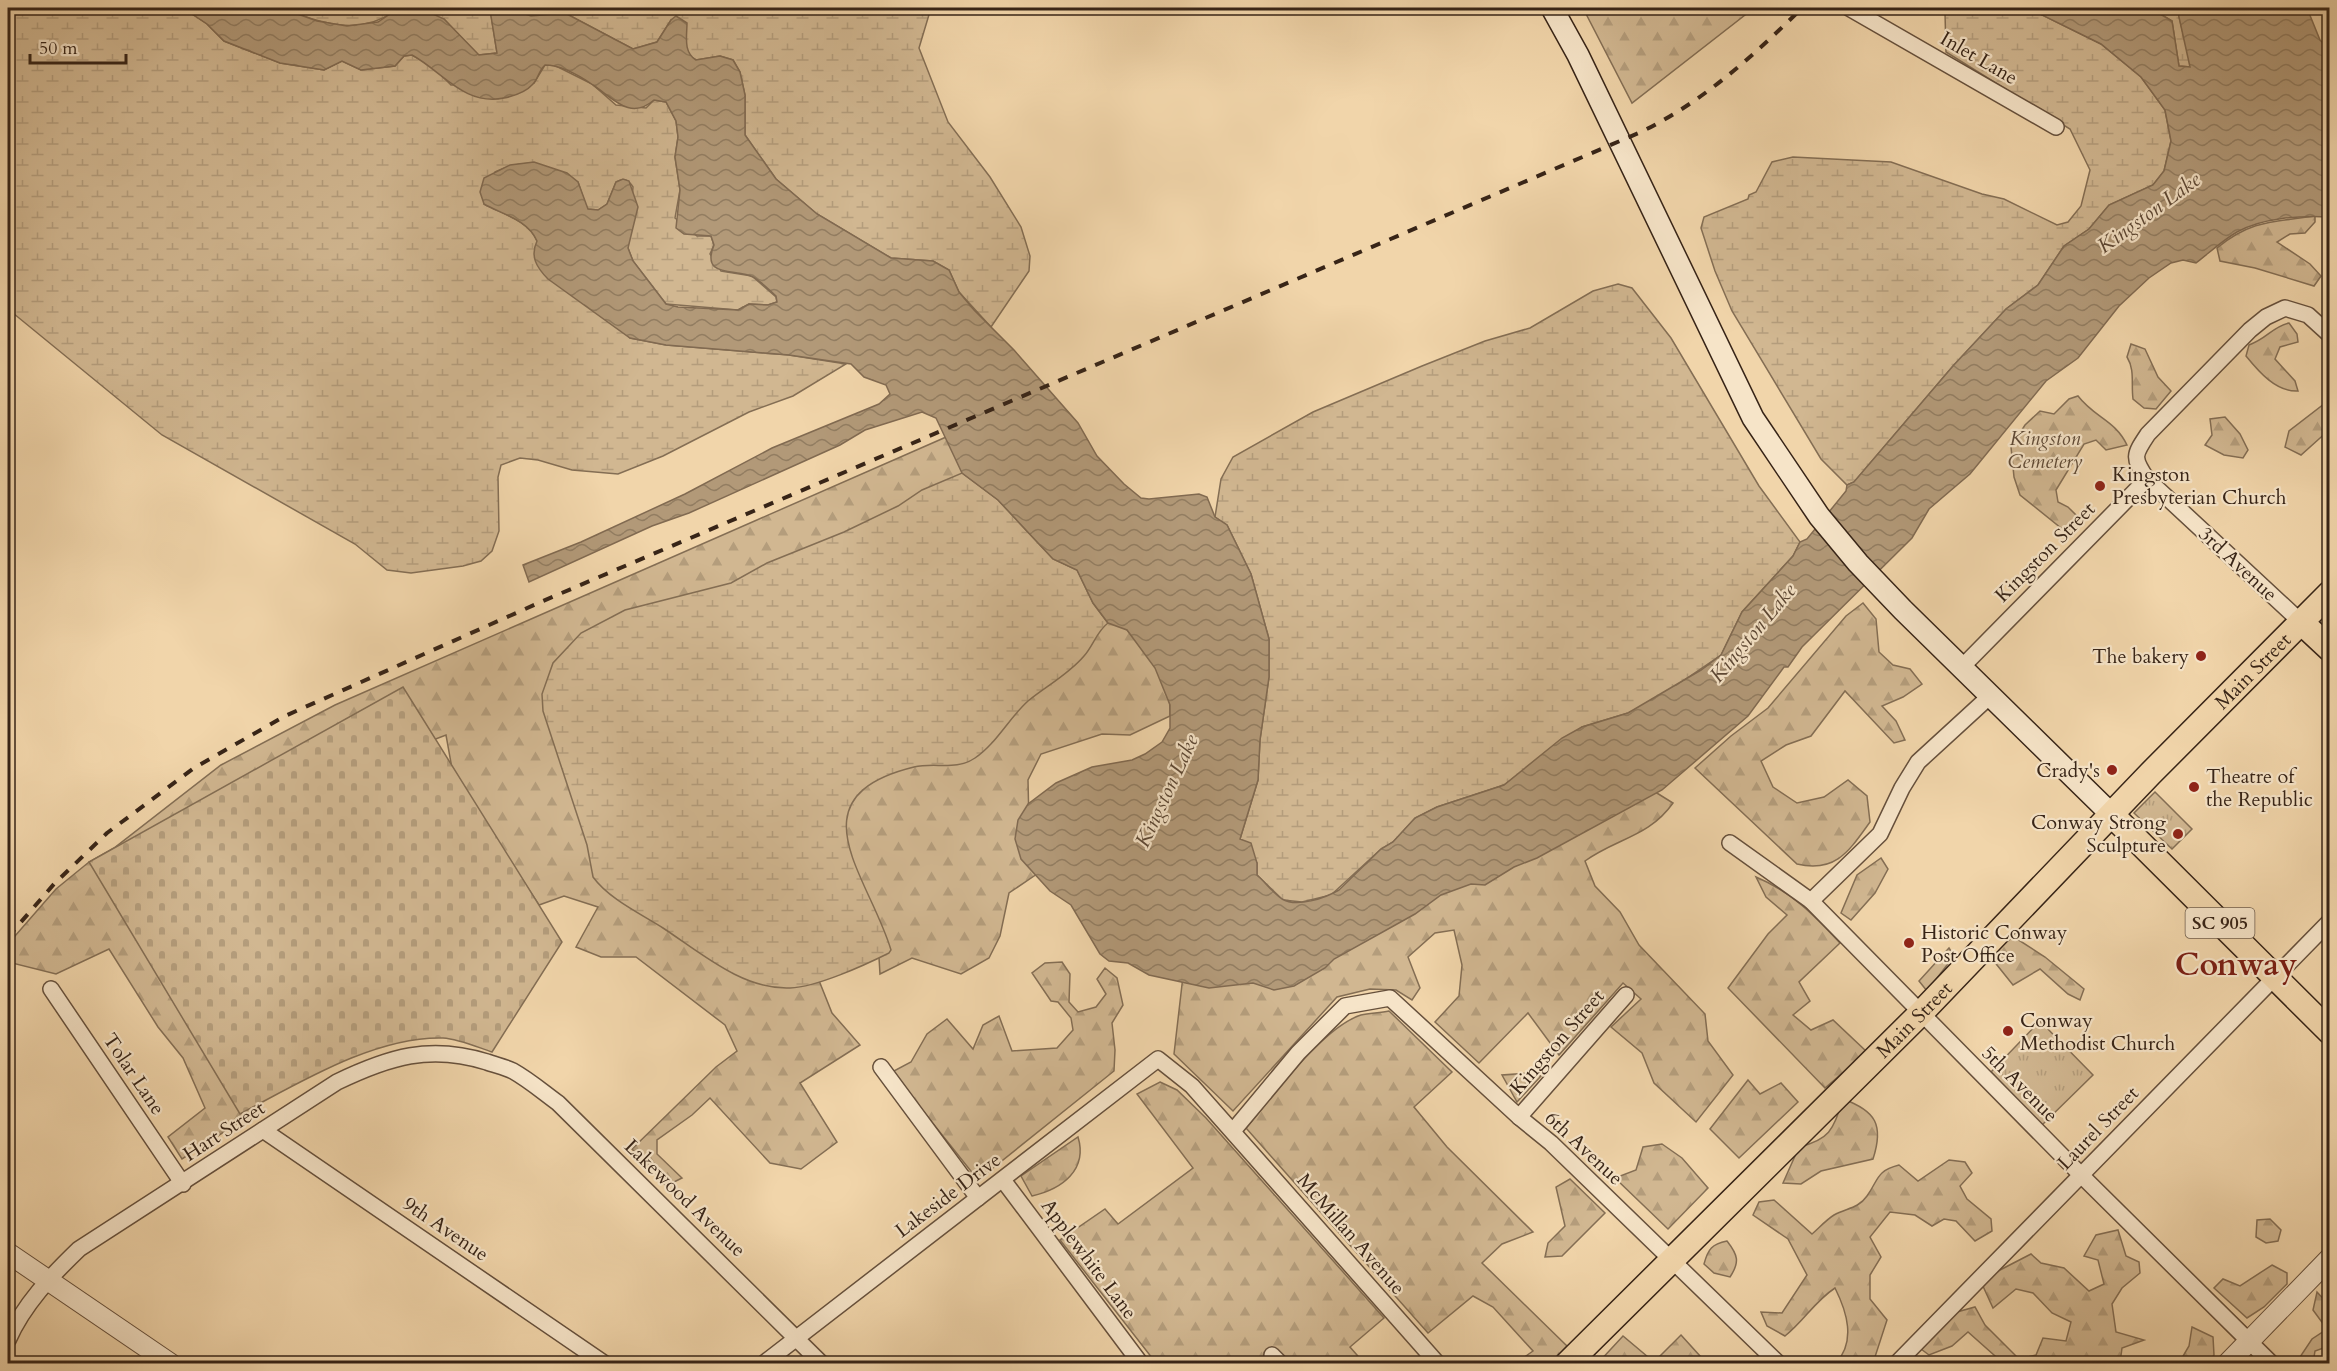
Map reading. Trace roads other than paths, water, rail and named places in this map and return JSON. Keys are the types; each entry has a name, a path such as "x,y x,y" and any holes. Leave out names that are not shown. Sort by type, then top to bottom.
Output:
{"main road":[{"name":"SC 905","path":"1552,8 1578,55 1749,408 1819,516 1858,563 1903,610 2112,814 2330,1032"},
{"name":"Main Street","path":"1568,1364 1670,1259 1921,1013 2112,814 2330,593"},
{"name":"3rd Avenue","path":"2301,622 2330,649"}],"street":[{"name":"Inlet Lane","path":"1849,8 2056,127"},
{"path":"2147,479 2136,463 2136,451 2148,434 2250,330 2266,317 2285,308 2308,315 2330,335"},
{"name":"3rd Avenue","path":"2147,479 2301,622"},
{"name":"Kingston Street","path":"1961,668 2147,479"},
{"path":"1811,901 1880,834 1902,788 1918,762 1990,696"},
{"name":"5th Avenue","path":"1730,843 1811,901 2081,1175 2272,1364"},
{"name":"Laurel Street","path":"1896,1364 2330,921"},
{"name":"Tolar Lane","path":"51,988 183,1184"},
{"name":"Kingston Street","path":"1519,1117 1626,995"},
{"name":"6th Avenue","path":"1233,1131 1298,1053 1345,1006 1390,998 1519,1117 1551,1143 1779,1364"},
{"name":"Hart Street","path":"8,1340 15,1324 47,1280 79,1249 183,1184 337,1082 373,1065 404,1056 461,1054 512,1070"},
{"name":"McMillan Avenue","path":"1158,1059 1192,1086 1438,1364"},
{"name":"Lakeside Drive","path":"763,1364 1158,1059"},
{"path":"881,1067 978,1198"},
{"name":"Lakewood Avenue","path":"512,1070 558,1103 822,1364"},
{"name":"9th Avenue","path":"263,1130 605,1364"},
{"name":"Applewhite Lane","path":"1003,1180 1142,1364"},
{"path":"8,1253 171,1364"},
{"path":"2227,1364 2330,1258"}],"water":[{"name":"Kingston Lake","path":"183,8 281,8 317,21 347,26 378,22 393,12 431,13 444,19 479,55 497,53 490,10 484,8 523,8 525,14 531,16 565,13 633,49 657,42 676,16 687,23 687,48 692,57 696,60 720,56 733,60 740,72 745,95 745,135 776,179 817,214 891,258 933,261 949,270 959,292 1078,423 1097,456 1124,484 1141,498 1199,494 1207,497 1215,517 1227,525 1251,574 1269,639 1269,677 1260,740 1258,780 1240,839 1251,843 1257,863 1257,875 1275,894 1288,902 1295,903 1319,899 1339,890 1381,849 1393,842 1415,818 1437,807 1504,785 1562,738 1582,727 1628,713 1701,670 1721,655 1742,612 1793,556 1800,542 1807,539 1846,491 1847,485 1854,482 1953,366 2006,309 2038,285 2064,246 2089,229 2109,205 2153,185 2164,171 2171,141 2165,110 2141,77 2101,44 2028,8 2115,8 2120,12 2150,8 2172,21 2179,66 2190,67 2177,8 2307,8 2320,40 2329,49 2329,217 2295,217 2258,223 2232,235 2196,263 2183,260 2171,263 2149,278 2119,306 2078,358 2046,381 1970,474 1929,509 1912,538 1802,647 1788,667 1784,667 1748,716 1662,790 1537,858 1514,867 1485,885 1471,884 1441,895 1415,914 1334,959 1325,968 1294,986 1274,990 1253,983 1209,988 1149,975 1128,963 1109,961 1100,954 1071,905 1050,891 1021,859 1015,839 1018,820 1028,804 1056,783 1092,767 1132,760 1145,754 1162,742 1170,728 1170,705 1155,668 1127,630 1108,623 1093,603 1077,570 1053,559 998,500 962,473 936,418 922,412 865,430 840,445 529,582 523,565 581,542 685,494 772,448 879,404 890,394 886,385 864,377 851,364 789,355 666,345 630,338 548,279 535,261 534,252 537,241 533,234 514,218 484,204 480,192 484,178 510,165 534,162 567,173 578,182 588,209 598,210 607,204 616,182 623,179 629,181 638,207 628,248 633,261 666,304 678,307 738,310 749,304 768,305 777,302 776,296 753,277 716,268 712,263 714,245 711,236 684,234 676,228 680,190 675,157 678,137 676,121 666,102 654,100 645,106 629,108 576,75 551,65 545,65 535,82 516,95 490,99 465,92 412,55 404,56 395,66 361,70 342,61 324,70 280,63 224,41 207,24"}],"railway":[{"path":"8,937 54,884 107,833 194,768 285,716 543,601 1641,132 1686,106 1726,77 1802,8"}],"place":[{"name":"Kingston Presbyterian Church","path":"2100,486"},
{"name":"The bakery","path":"2201,656"},
{"name":"Crady's","path":"2112,770"},
{"name":"Theatre of the Republic","path":"2194,787"},
{"name":"Conway Strong Sculpture","path":"2178,834"},
{"name":"Historic Conway Post Office","path":"1909,943"},
{"name":"Conway Methodist Church","path":"2008,1031"}],"district":[{"name":"Conway","path":"2236,965"}],"park label":[{"name":"Kingston Cemetery","path":"2045,450"}]}
